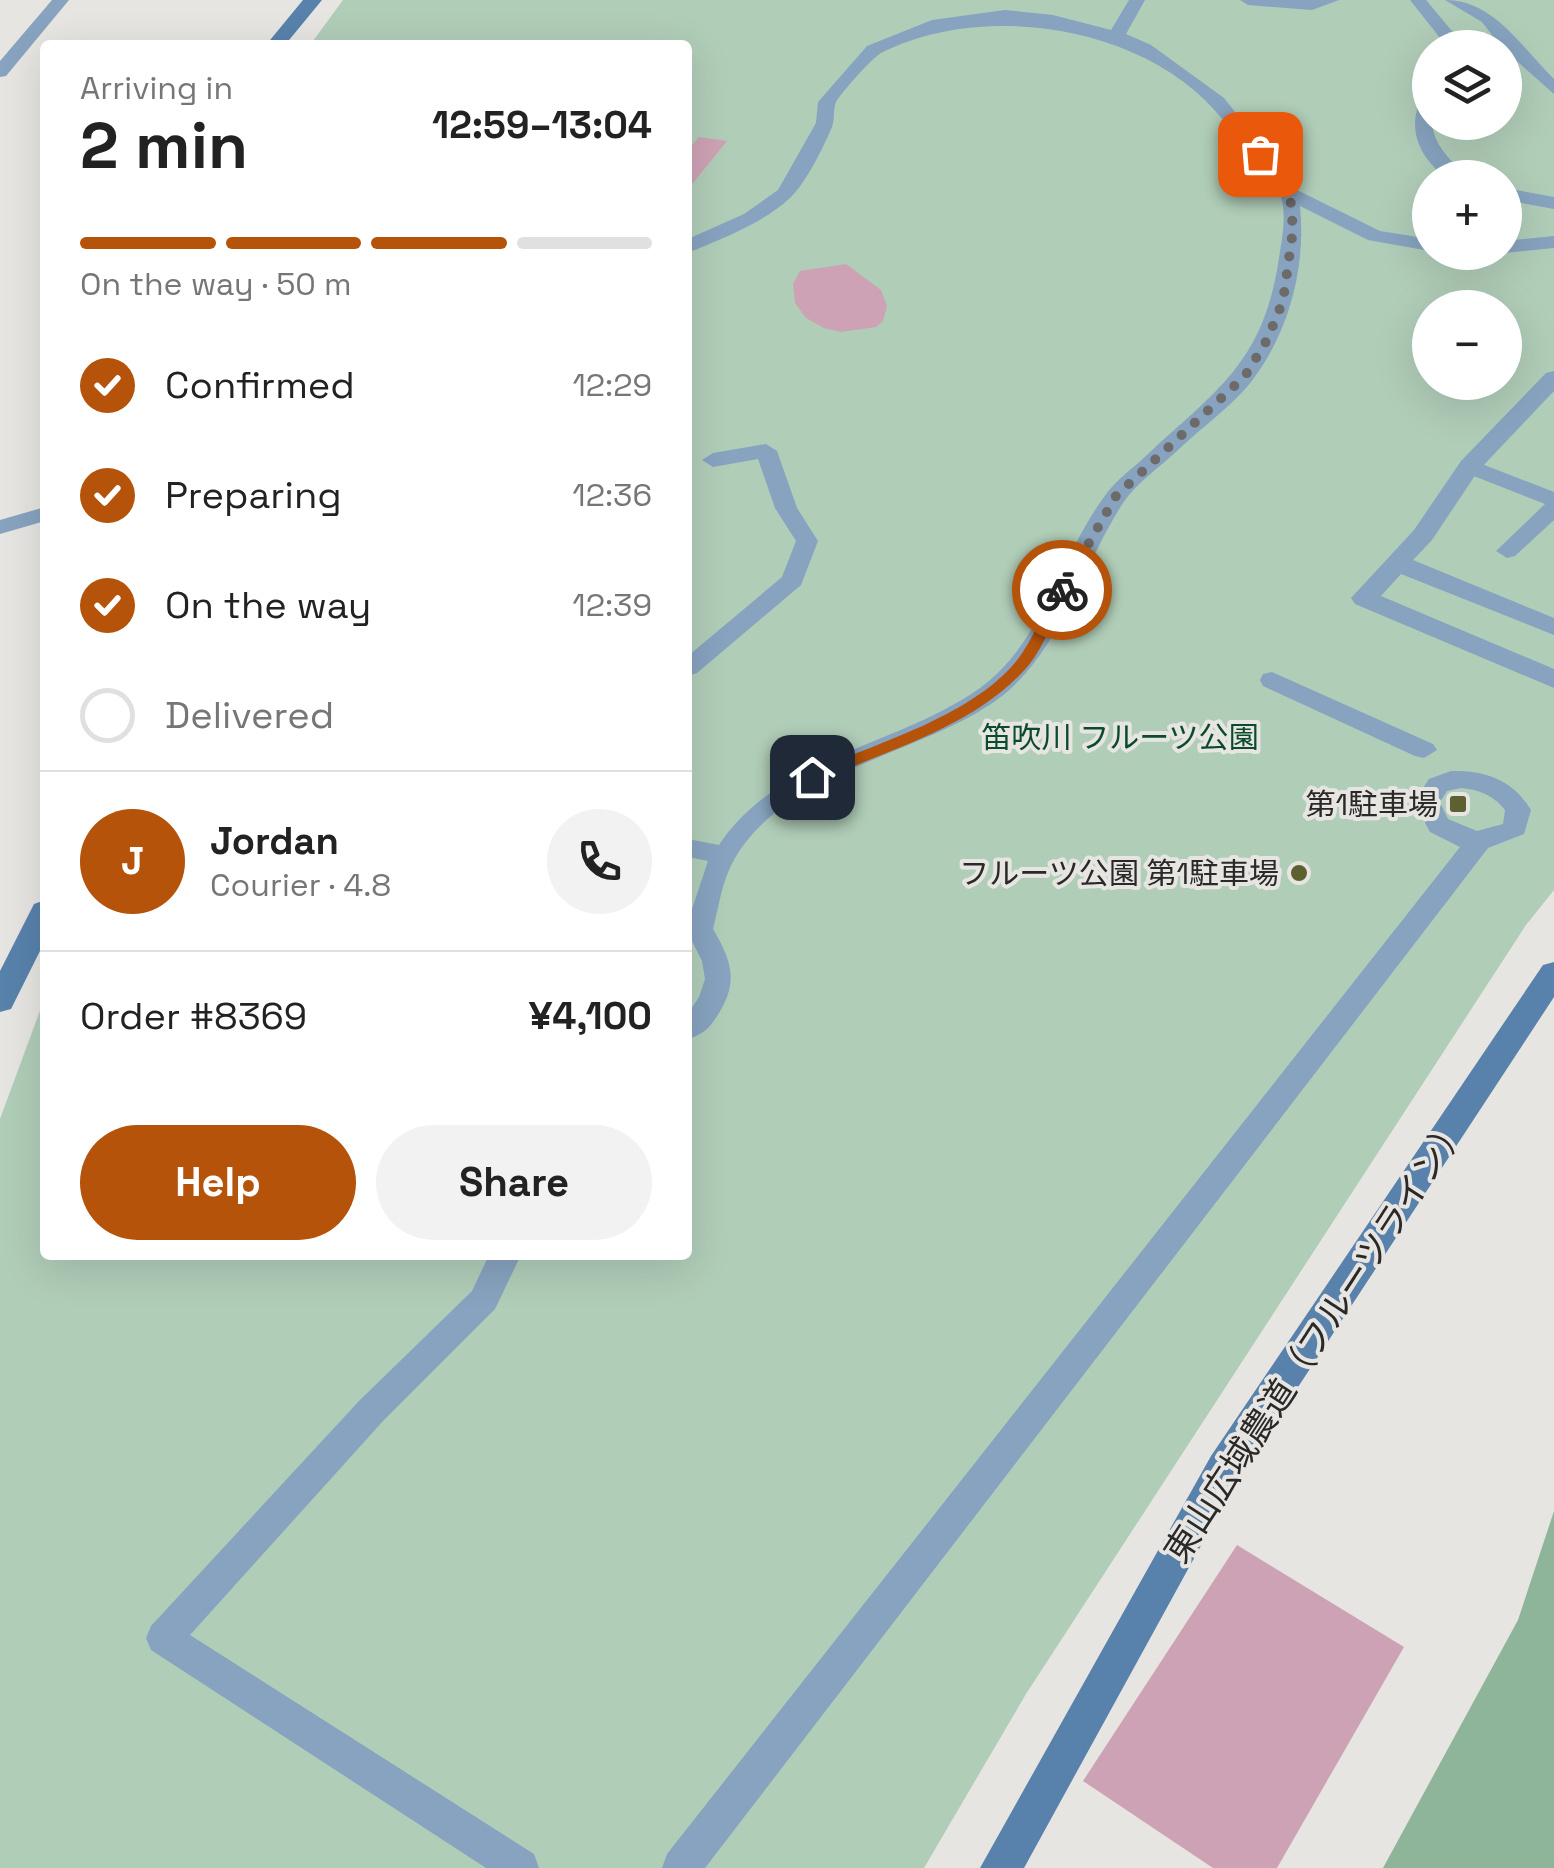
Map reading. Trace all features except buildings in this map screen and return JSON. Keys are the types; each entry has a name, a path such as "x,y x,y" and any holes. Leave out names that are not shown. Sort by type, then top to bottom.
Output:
{"street":[{"path":"279,40 313,0"},
{"path":"1554,378 1469,466 1423,535 1364,598 1554,679"},
{"path":"1397,563 1554,627"},
{"path":"0,1000 40,921"},
{"name":"東山広域農道（フルーツライン）","path":"1001,1868 1224,1468 1554,972"}],"lane":[{"path":"0,72 61,0"},
{"path":"1116,36 1137,0"},
{"path":"1248,0 1312,5 1331,0"},
{"path":"1418,0 1439,30"},
{"path":"1452,0 1488,18 1508,44 1554,89"},
{"path":"692,244 751,218 785,193 824,123 827,102 862,67 872,50 938,24 1005,15 1053,20 1116,36 1145,50 1218,102 1290,194 1375,236 1412,242"},
{"path":"1423,140 1441,160"},
{"path":"692,1027 719,991 718,960 693,930 716,869 740,834 800,785 954,715 992,692 1024,661 1116,496 1245,376 1267,340 1283,301 1293,230 1290,194"},
{"path":"1522,197 1554,202"},
{"path":"1522,245 1554,242"},
{"path":"692,665 793,580 807,540 786,508 766,451 713,460"},
{"path":"1469,466 1554,500"},
{"path":"1507,551 1554,508"},
{"path":"0,528 40,516"},
{"path":"1272,680 1424,750"},
{"path":"681,1868 1478,841"},
{"path":"692,849 725,856"},
{"path":"503,1260 484,1300 371,1411 164,1638 520,1868"}],"green space":[{"name":"笛吹川 フルーツ公園","path":"343,0 1554,0 1554,890 1526,925 1026,1694 924,1868 0,1868 0,1119 40,1011 40,1260 692,1260 692,40 314,40"},
{"path":"1554,1511 1554,1868 1383,1868 1518,1620"}],"way so far":[{"path":"1062,590 1116,496 1245,376 1267,340 1283,301 1293,230 1290,194 1260,154"}],"place":[{"name":"第1駐車場","path":"1458,804"},
{"name":"フルーツ公園 第1駐車場","path":"1299,873"}],"route":[{"path":"812,777 954,715 992,692 1024,661 1062,590"}]}
